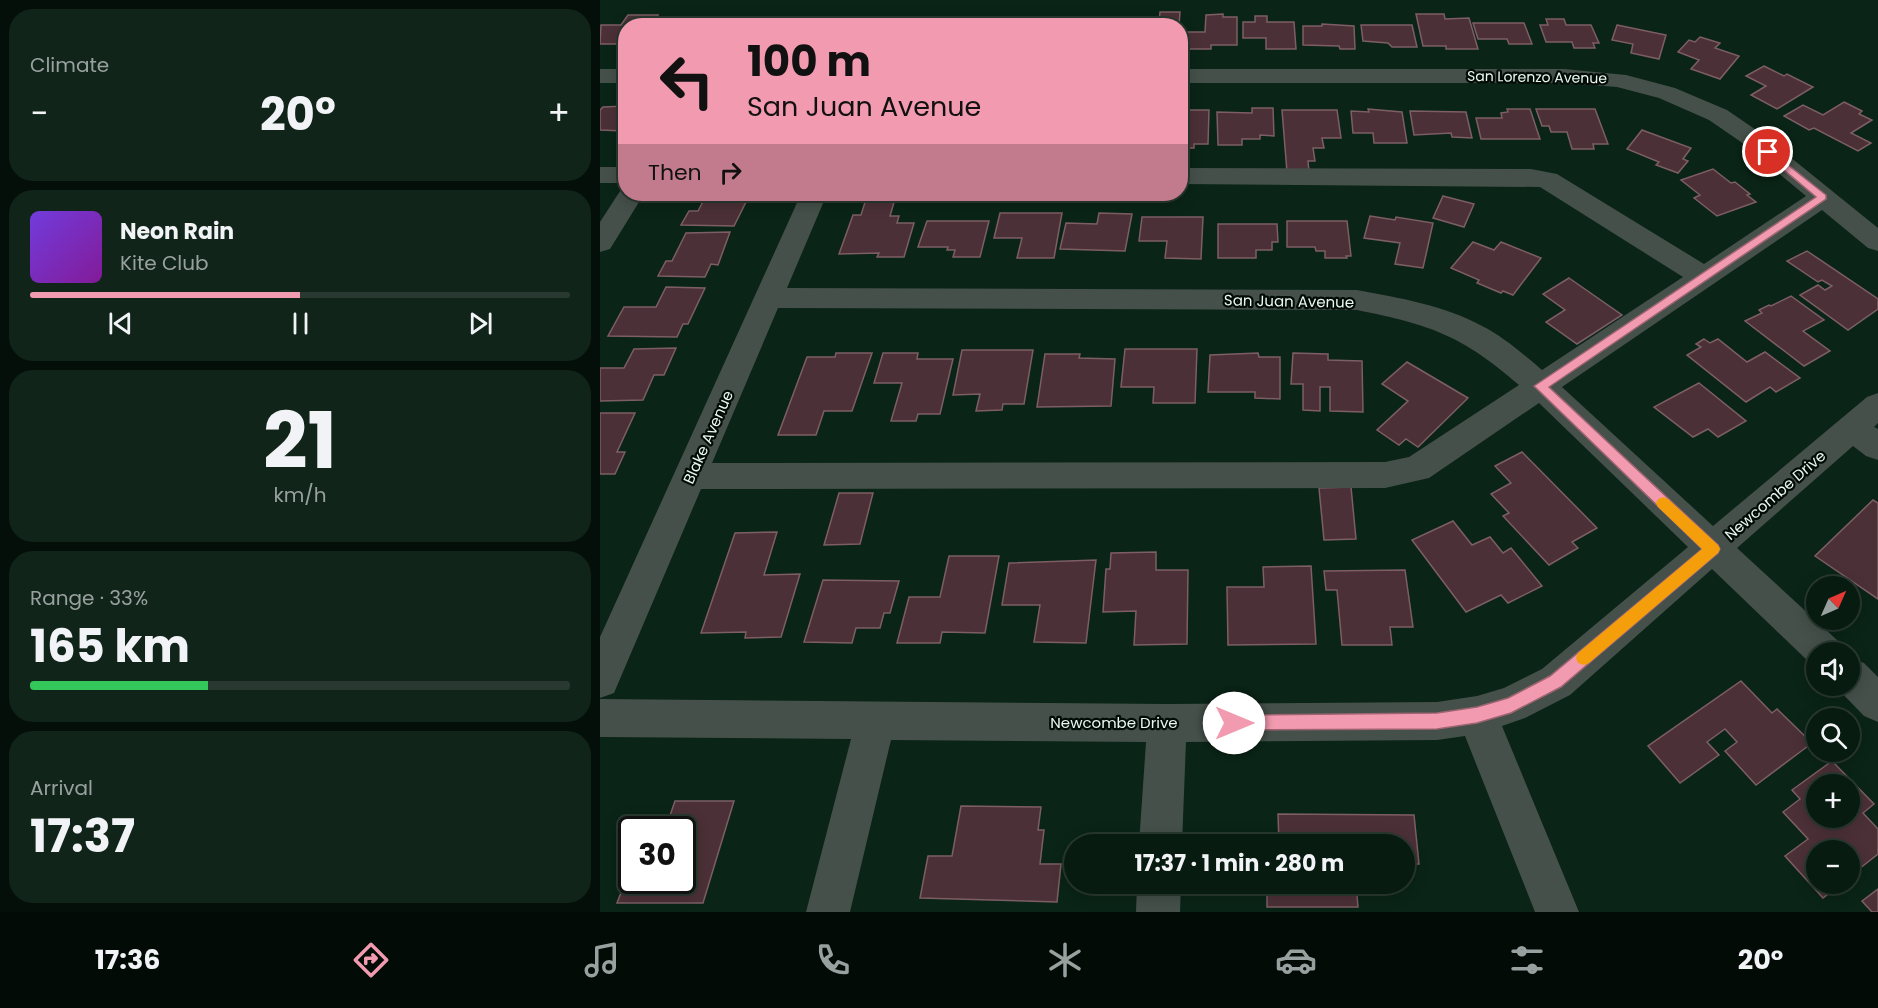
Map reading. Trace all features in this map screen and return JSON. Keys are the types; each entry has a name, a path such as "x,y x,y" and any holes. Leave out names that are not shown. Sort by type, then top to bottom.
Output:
{"street":[{"name":"San Lorenzo Avenue","path":"1188,76 1564,75 1617,80 1667,93 1718,115 1750,137 1878,242"},
{"path":"600,76 618,76"},
{"path":"600,176 618,176"},
{"path":"1188,176 1539,179 1563,189 1703,276"},
{"path":"691,476 1385,475 1417,469 1823,197"},
{"path":"600,243 627,201"},
{"name":"Blake Avenue","path":"600,680 811,201"},
{"name":"San Juan Avenue","path":"770,298 1357,300 1411,310 1462,329 1508,358 1541,386 1813,642"},
{"name":"Newcombe Drive","path":"600,718 1167,723 1437,721 1477,715 1511,705 1556,682 1712,549 1870,427"},
{"path":"1860,686 1878,703"},
{"path":"1477,715 1557,912"},
{"path":"828,912 876,720"},
{"path":"1161,834 1167,723"},
{"path":"1158,912 1159,894"}],"building":[{"path":"1160,12 1180,12 1180,18 1159,18"},
{"path":"1223,14 1223,17 1237,17 1237,45 1211,45 1211,49 1188,49 1188,32 1205,32 1206,15"},
{"path":"1416,14 1444,14 1445,19 1469,18 1478,49 1423,46"},
{"path":"628,15 658,15 656,18 626,18"},
{"path":"1255,16 1267,16 1267,22 1294,22 1296,49 1266,49 1266,38 1243,38 1243,22 1255,22"},
{"path":"1546,19 1564,19 1566,25 1591,25 1599,43 1593,43 1595,48 1574,48 1572,42 1546,42 1540,25 1548,25"},
{"path":"1473,23 1524,23 1532,44 1509,44 1507,39 1478,39"},
{"path":"1322,24 1354,26 1355,49 1303,45 1303,26 1322,26"},
{"path":"601,25 618,25 618,44 600,44"},
{"path":"1361,25 1412,25 1417,47 1392,47 1388,43 1363,41"},
{"path":"1617,25 1666,35 1659,59 1631,53 1633,44 1612,40"},
{"path":"1700,37 1720,43 1715,48 1739,56 1720,79 1691,69 1699,60 1678,52 1689,40 1695,42"},
{"path":"1764,66 1813,87 1777,109 1751,95 1766,86 1746,76"},
{"path":"1844,102 1862,111 1859,114 1872,120 1851,133 1871,143 1858,151 1814,128 1809,130 1784,116 1803,105 1823,115"},
{"path":"618,106 618,131 600,130 600,110 603,107"},
{"path":"1252,108 1273,108 1274,136 1260,135 1260,139 1242,139 1242,145 1218,145 1217,112 1252,113"},
{"path":"1368,109 1402,112 1407,143 1374,143 1373,133 1353,133 1351,111 1369,112"},
{"path":"1507,109 1530,109 1540,139 1481,139 1476,118 1502,118 1501,113 1508,112"},
{"path":"1536,109 1595,109 1608,144 1593,144 1594,149 1572,149 1567,132 1551,132 1549,126 1542,126"},
{"path":"1188,110 1209,110 1208,144 1194,144 1194,148 1188,148"},
{"path":"1282,110 1337,110 1341,138 1322,138 1324,148 1313,148 1315,161 1308,161 1309,172 1287,172"},
{"path":"1410,111 1466,112 1472,138 1452,137 1451,133 1414,135"},
{"path":"1642,130 1691,148 1683,159 1688,161 1678,173 1656,165 1659,162 1627,149"},
{"path":"1713,169 1731,183 1735,182 1756,202 1717,216 1694,198 1700,195 1681,180"},
{"path":"1443,196 1474,204 1464,227 1433,218"},
{"path":"703,201 746,201 734,226 681,225 689,211 698,211"},
{"path":"865,201 894,201 890,216 899,216 897,223 914,223 904,257 877,257 879,253 839,254 853,215 861,215"},
{"path":"1000,213 1062,213 1054,258 1017,258 1022,238 994,238"},
{"path":"1099,213 1132,214 1125,251 1060,249 1066,223 1097,224"},
{"path":"1370,216 1395,220 1396,217 1433,223 1423,268 1395,264 1400,243 1364,238"},
{"path":"1142,217 1203,217 1201,259 1165,258 1167,241 1139,241"},
{"path":"927,221 989,221 980,257 953,257 955,250 947,250 948,247 918,247"},
{"path":"1287,221 1347,221 1351,256 1325,258 1325,251 1316,251 1315,247 1287,247"},
{"path":"1218,224 1277,224 1278,242 1272,242 1272,250 1256,250 1256,258 1218,258"},
{"path":"730,232 718,265 711,264 705,277 658,276 666,261 672,261 686,233"},
{"path":"1473,242 1494,250 1501,242 1541,258 1513,295 1503,291 1501,293 1451,268"},
{"path":"1807,251 1878,299 1878,309 1848,330 1800,295 1818,285 1825,290 1832,286 1822,280 1818,282 1787,261"},
{"path":"1569,278 1622,315 1577,344 1546,322 1565,310 1543,294"},
{"path":"666,287 705,288 688,324 683,324 677,337 608,336 624,307 656,307"},
{"path":"1791,296 1824,320 1803,331 1830,351 1804,366 1745,321 1762,313 1759,310"},
{"path":"1704,339 1710,343 1718,339 1747,362 1765,352 1800,378 1776,392 1770,387 1746,402 1687,355 1701,347 1696,344"},
{"path":"676,348 664,375 654,375 643,400 600,401 600,368 624,368 634,349"},
{"path":"1125,349 1197,349 1195,403 1153,403 1154,387 1121,387"},
{"path":"962,350 1033,350 1024,404 1003,404 1002,410 976,411 980,394 953,395"},
{"path":"836,353 872,353 852,411 824,411 816,435 778,435 807,357 835,357"},
{"path":"883,353 918,353 917,359 953,359 940,414 918,414 916,421 891,421 902,383 874,383"},
{"path":"1258,353 1259,357 1280,357 1280,399 1255,398 1255,392 1208,392 1210,355"},
{"path":"1293,353 1328,354 1328,360 1362,361 1363,412 1330,411 1330,387 1320,387 1320,411 1303,410 1303,384 1291,384"},
{"path":"1045,354 1080,354 1079,358 1115,359 1111,406 1037,407"},
{"path":"1407,362 1468,398 1418,447 1406,439 1399,445 1377,430 1408,401 1382,384"},
{"path":"1699,383 1746,421 1718,437 1708,429 1693,437 1654,407"},
{"path":"600,413 635,413 617,452 625,452 615,474 600,474"},
{"path":"1522,452 1597,528 1572,542 1578,548 1549,565 1503,516 1509,513 1491,494 1511,483 1495,466"},
{"path":"1351,487 1356,539 1324,540 1319,488"},
{"path":"839,493 873,493 860,544 824,545"},
{"path":"1873,500 1878,503 1878,599 1860,587 1860,576 1844,576 1815,556"},
{"path":"1453,521 1472,545 1490,537 1503,553 1511,548 1542,586 1508,603 1501,595 1466,612 1412,540"},
{"path":"777,532 764,575 800,574 781,637 745,638 746,632 701,633 735,533"},
{"path":"1156,552 1156,570 1188,570 1187,644 1134,645 1136,611 1103,612 1106,569 1110,569 1111,553"},
{"path":"949,556 999,556 985,633 942,632 940,643 897,643 909,597 940,597"},
{"path":"1096,560 1086,643 1034,642 1040,605 1002,605 1009,563"},
{"path":"1311,566 1316,644 1228,645 1227,587 1264,587 1263,567"},
{"path":"1405,570 1413,627 1390,627 1392,645 1342,645 1337,590 1326,590 1324,571"},
{"path":"823,580 899,581 890,613 884,613 880,628 856,628 852,643 804,642"},
{"path":"1741,681 1772,713 1777,709 1806,737 1806,748 1756,785 1725,751 1737,742 1725,729 1707,742 1719,755 1680,783 1648,746"},
{"path":"1831,762 1845,774 1814,774"},
{"path":"1806,780 1806,828 1860,828 1860,790 1874,804 1863,813 1878,829 1878,854 1860,868 1860,840 1807,840 1783,812 1800,799 1792,790"},
{"path":"675,801 734,801 703,903 617,903 620,894 696,894 696,816 670,816"},
{"path":"961,806 1041,807 1038,830 1044,830 1040,864 1061,864 1057,902 920,898 928,856 952,856"},
{"path":"1278,814 1414,815 1419,864 1415,864 1415,834 1279,834"},
{"path":"1806,840 1806,879 1785,856"},
{"path":"1878,889 1878,912 1872,912 1862,901"},
{"path":"1267,894 1357,894 1358,907 1267,907"}],"slow traffic":[{"path":"1584,658 1712,549 1663,503"}],"route":[{"path":"1234,723 1437,721 1477,715 1511,705 1556,682 1712,549 1541,386 1823,197 1768,152"}]}
